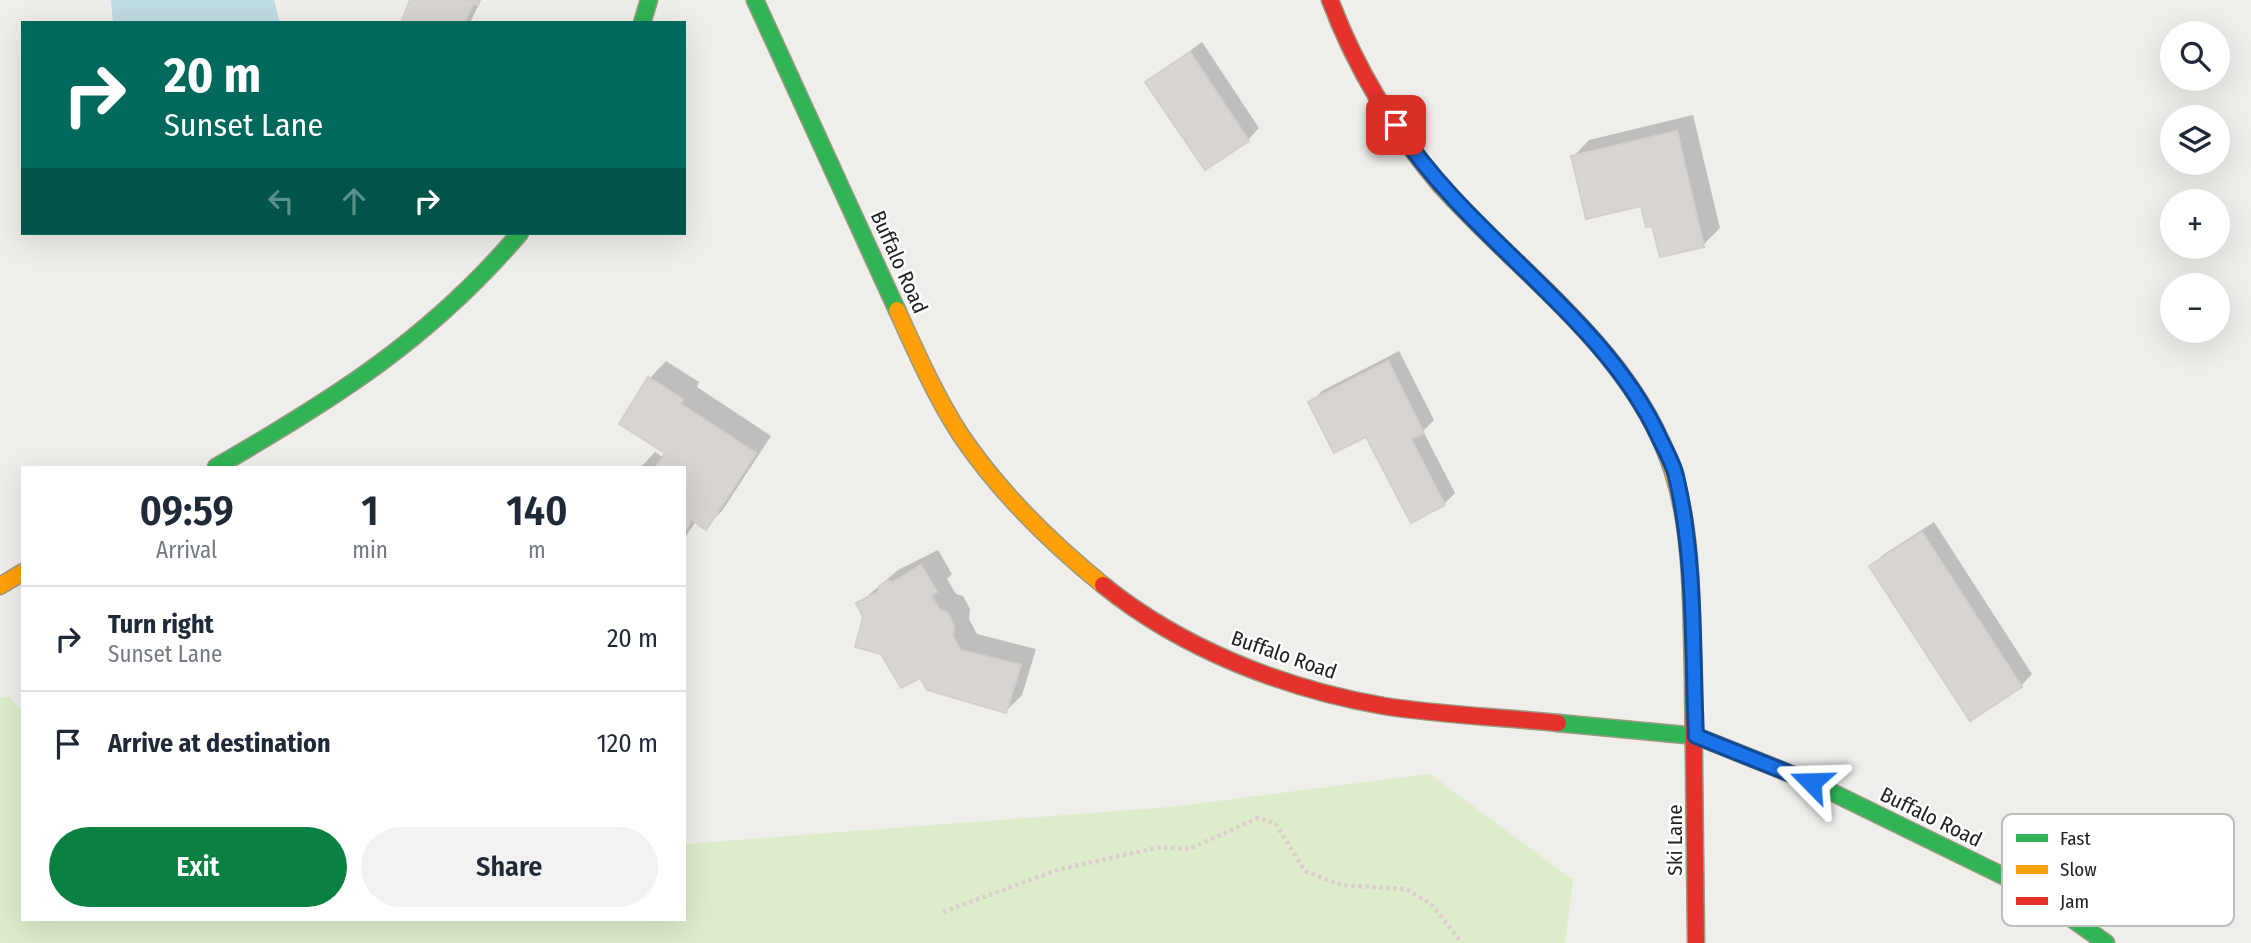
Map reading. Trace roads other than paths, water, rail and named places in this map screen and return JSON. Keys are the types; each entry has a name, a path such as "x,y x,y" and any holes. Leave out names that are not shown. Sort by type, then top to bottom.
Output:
{"street":[{"path":"643,21 649,0"},
{"name":"Buffalo Road","path":"755,0 923,368 960,433 1015,503 1059,549 1118,597 1182,637 1251,669 1323,693 1385,706 1696,736 1811,782 2002,875"},
{"name":"Ski Lane","path":"1330,0 1368,82 1410,147 1459,206 1617,368 1650,417 1676,474 1689,556 1696,736 1696,943"},
{"path":"218,466 376,371 438,321 518,235"},
{"path":"0,586 21,573"},
{"name":"Buffalo Road","path":"2082,926 2106,943"}],"water":[{"path":"111,0 274,0 279,21 113,21"}]}
